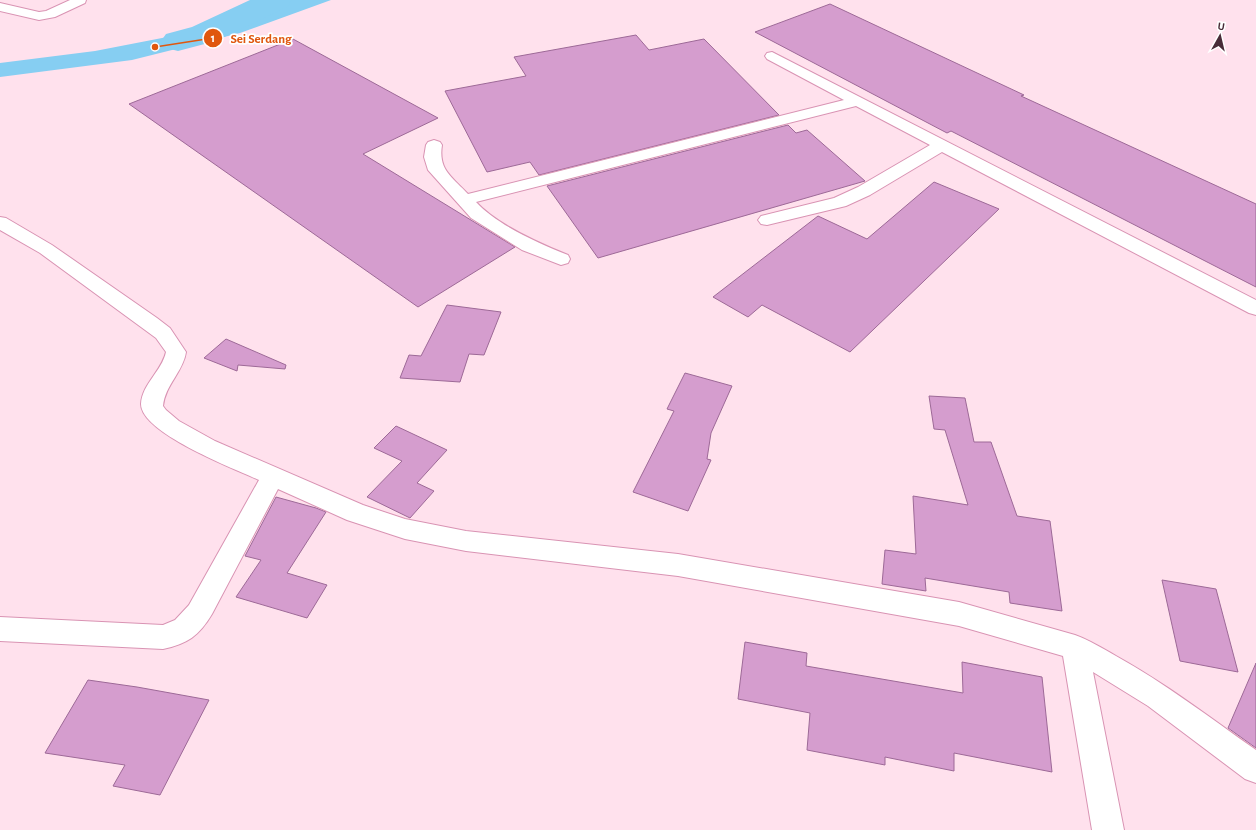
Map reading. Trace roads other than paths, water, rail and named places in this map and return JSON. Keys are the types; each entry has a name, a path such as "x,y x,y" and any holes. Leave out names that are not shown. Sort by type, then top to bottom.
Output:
{"street":[{"path":"0,7 40,16 50,14 80,0"},
{"path":"772,56 942,146 1256,308"},
{"path":"464,200 858,101"},
{"path":"434,145 432,157 436,170 477,214 528,246 561,259"},
{"path":"768,220 840,202 852,197 942,146"},
{"path":"0,222 59,258 163,333 176,352 174,362 157,387 153,397 152,406 158,416 171,427 207,447 356,513 405,529 466,541 678,566 959,614 1075,646 1158,697 1195,726 1256,768"},
{"path":"0,629 163,637 174,635 185,630 203,605 273,476"},
{"path":"1075,646 1108,830"}],"water":[{"path":"283,0 331,0 240,33 132,60 0,77 0,63 95,51 193,32"}],"waterway":[{"path":"178,41 204,34 276,0"}],"place":[{"name":"Sei Serdang","path":"155,47"}]}
